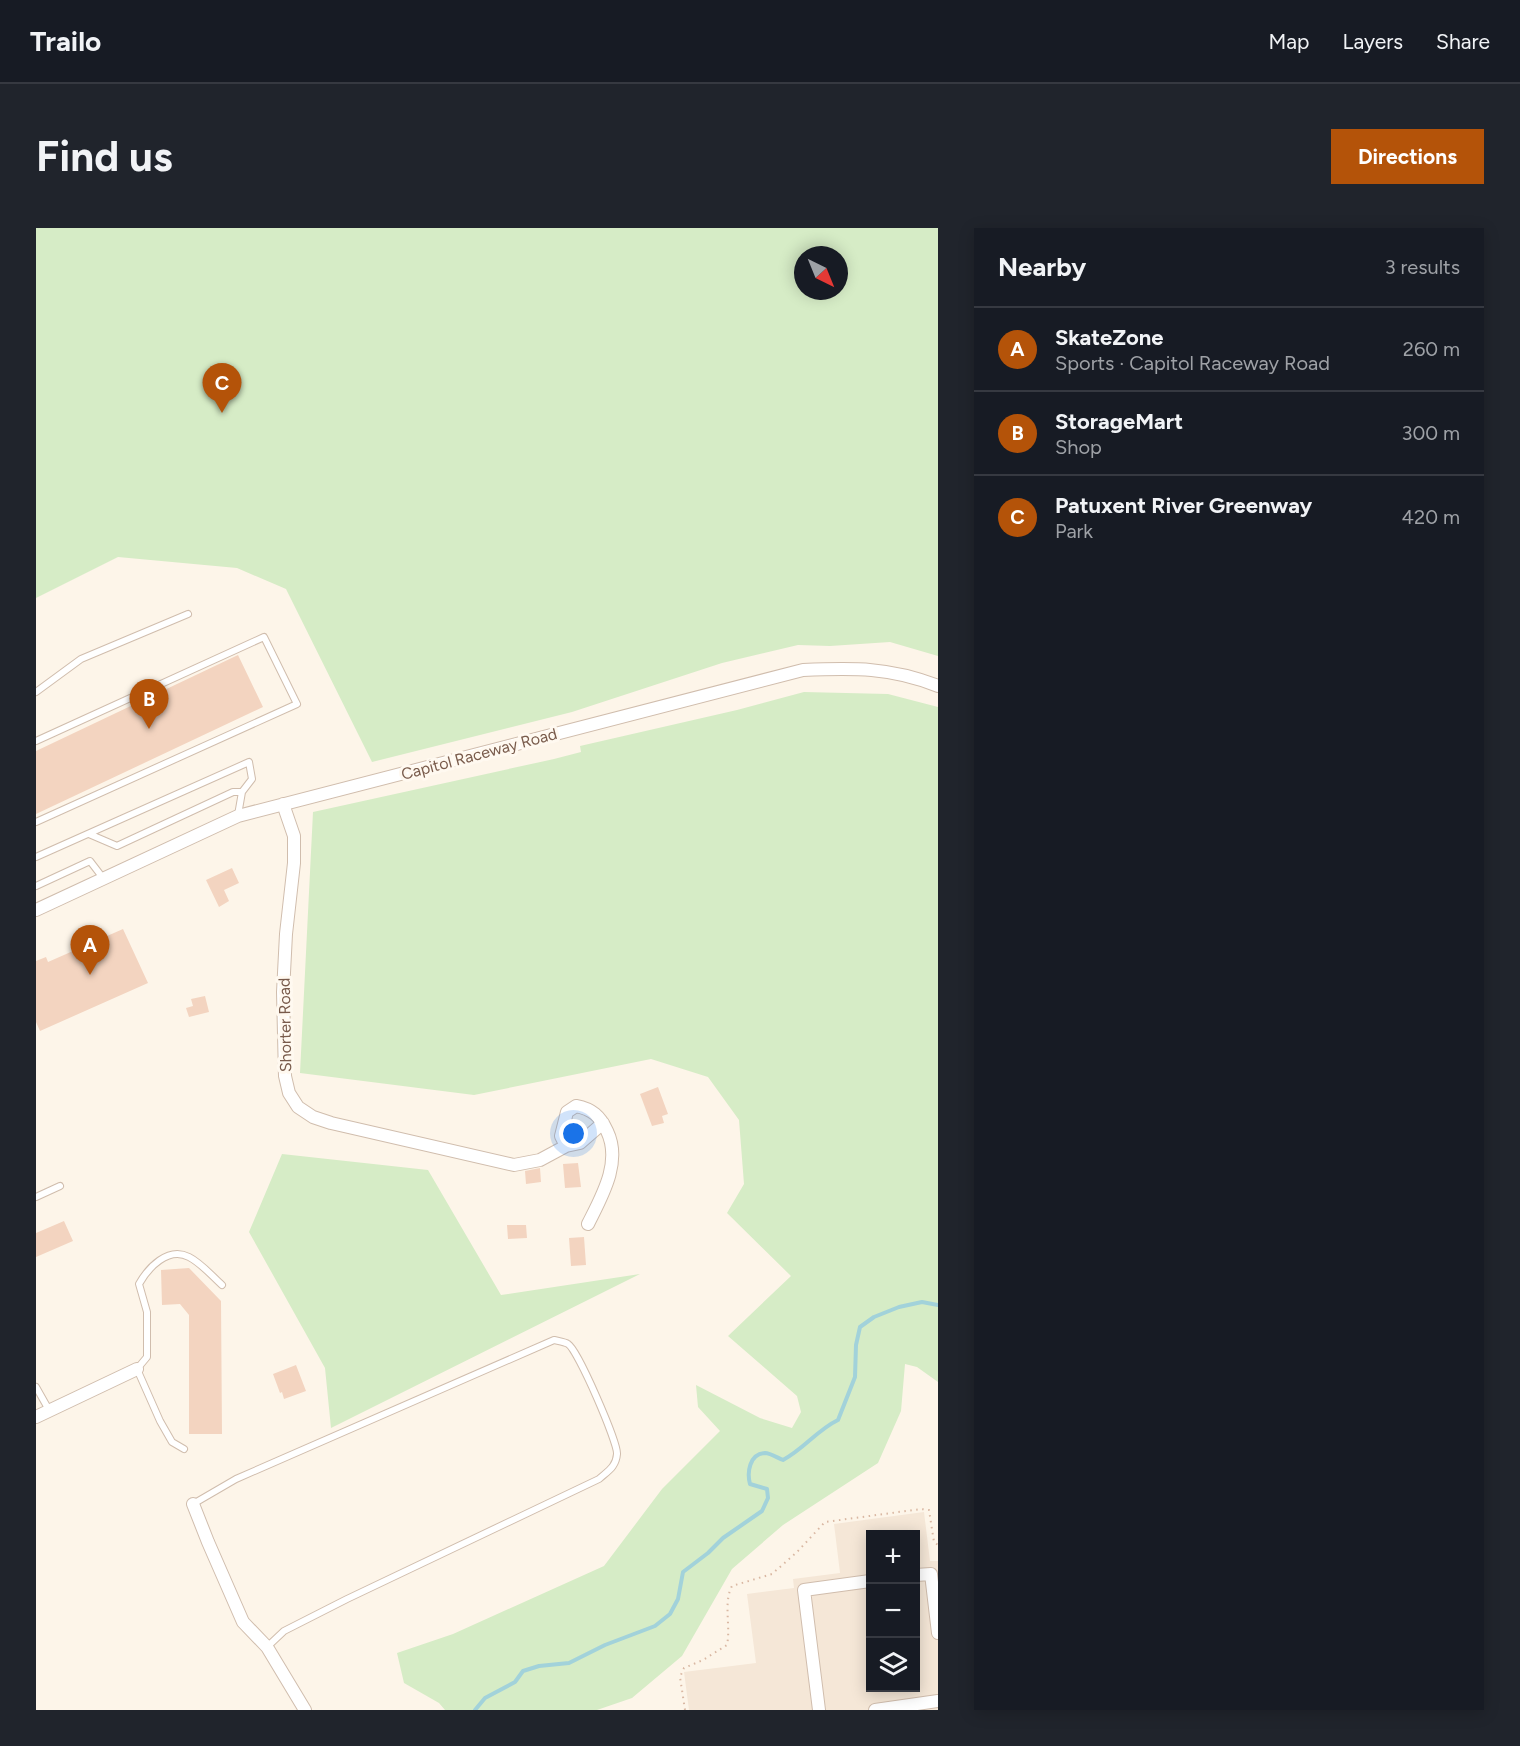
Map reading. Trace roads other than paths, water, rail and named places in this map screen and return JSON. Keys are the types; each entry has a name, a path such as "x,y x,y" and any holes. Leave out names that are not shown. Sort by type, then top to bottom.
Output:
{"street":[{"name":"Capitol Raceway Road","path":"36,910 238,816 803,670 850,668 894,671 938,686"},
{"name":"Shorter Road","path":"283,804 294,836 294,862 286,934 283,992 285,1076 289,1093 298,1107 313,1117 331,1123 514,1165 540,1160 566,1146 580,1143 603,1123"},
{"path":"566,1146 561,1136 563,1124 567,1112 576,1106 597,1114 611,1139 612,1164 604,1191 588,1224"},
{"path":"36,1417 136,1369"},
{"path":"193,1504 243,1622 267,1647 305,1710"},
{"path":"920,1575 931,1574 938,1633"},
{"path":"819,1710 804,1590 866,1582"},
{"path":"875,1710 938,1701"}],"lane":[{"path":"36,692 81,659 188,614"},
{"path":"36,741 264,637 297,704 36,822"},
{"path":"36,857 249,762 252,779 242,792 238,816"},
{"path":"89,834 117,846 233,792 242,792"},
{"path":"36,886 90,861 104,878"},
{"path":"36,1197 60,1186"},
{"path":"184,1449 172,1442 136,1369 147,1357 147,1312 139,1284 146,1271 156,1262 178,1253 189,1257 222,1285"},
{"path":"193,1504 236,1479 554,1340 568,1344 576,1355 602,1408 618,1451 615,1466 599,1479 284,1631 267,1647"},
{"path":"36,1387 49,1411"}],"waterway":[{"path":"475,1710 485,1698 515,1682 523,1671 539,1666 569,1663 605,1645 655,1626 670,1614 678,1599 683,1572 723,1538 762,1511 768,1498 767,1489 750,1484 749,1470 752,1460 765,1453 783,1460 838,1420 855,1377 856,1345 860,1327 874,1317 899,1307 922,1302 938,1305"}],"place":[{"name":"Patuxent River Greenway","path":"222,413"},
{"name":"StorageMart","path":"149,729"},
{"name":"SkateZone","path":"90,975"}]}
